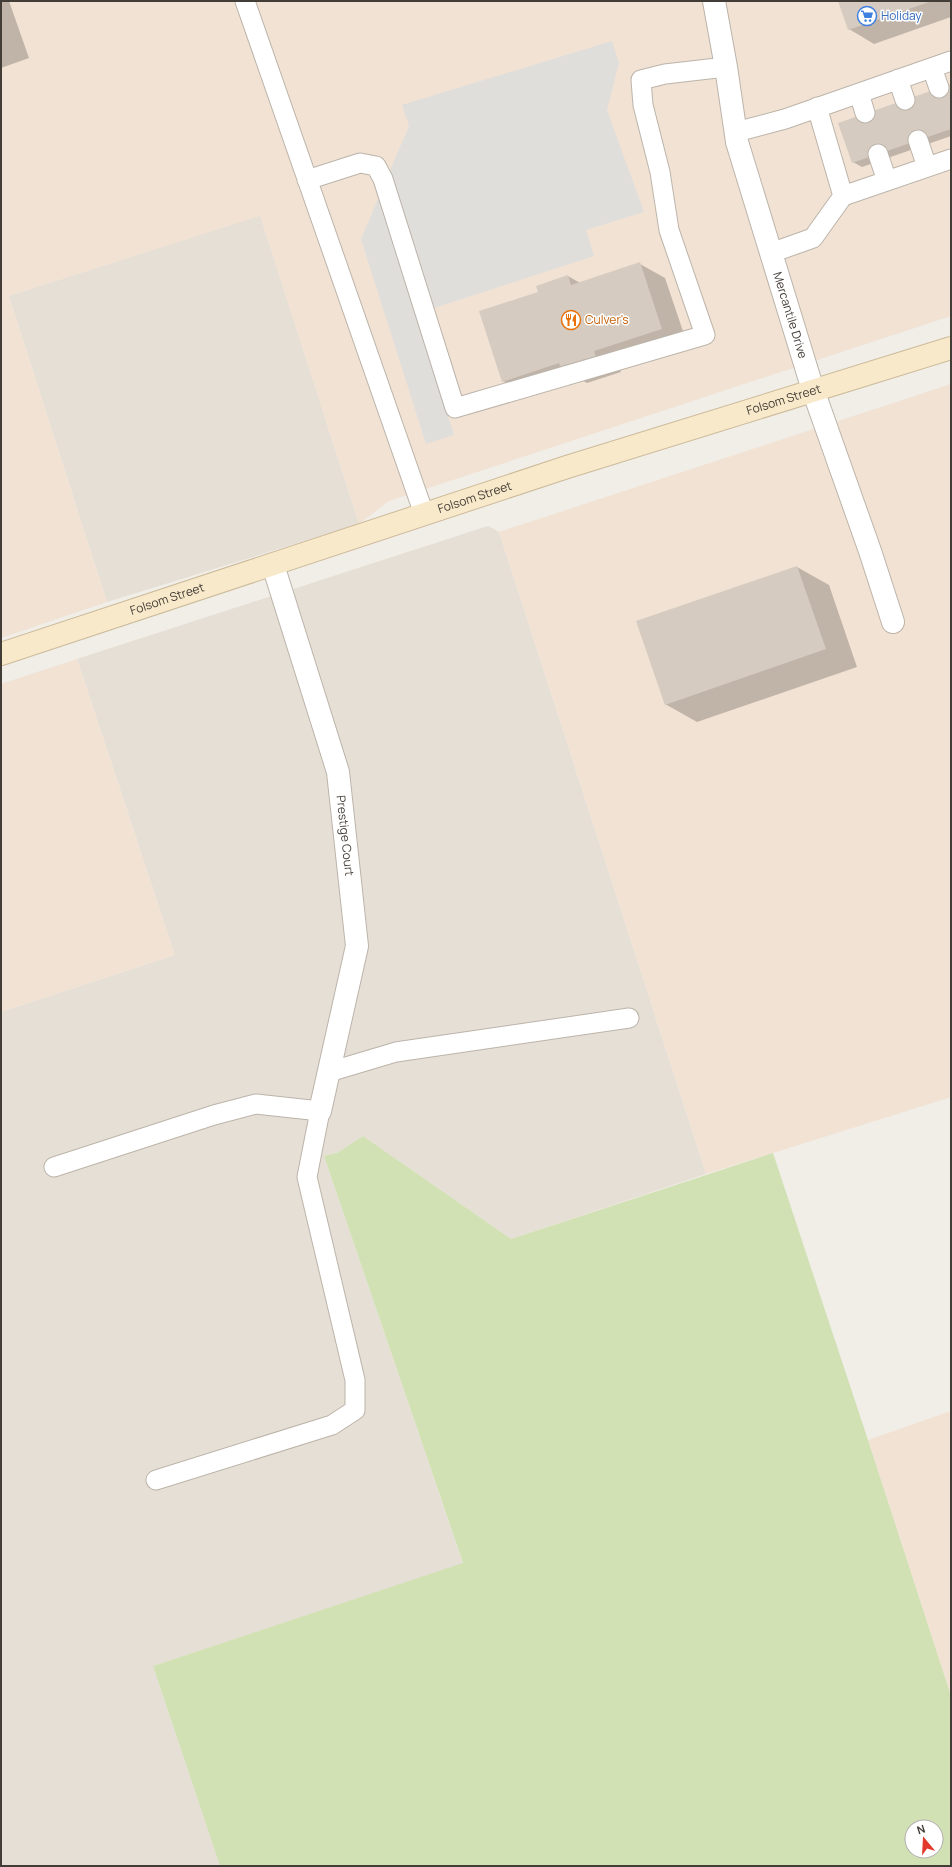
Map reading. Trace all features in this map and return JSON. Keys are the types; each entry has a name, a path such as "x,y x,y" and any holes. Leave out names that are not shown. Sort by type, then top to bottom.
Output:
{"street":[{"name":"Mercantile Drive","path":"714,1 726,67 737,142 813,390 870,551 893,622"},
{"name":"Folsom Street","path":"1,654 574,465 951,348"},
{"name":"Prestige Court","path":"273,565 338,772 357,946 320,1111"}],"lane":[{"path":"245,1 424,514"},
{"path":"736,132 817,107 951,61"},
{"path":"307,180 360,163 376,166 383,179 455,408 705,336 669,230 660,172 643,105 641,80 665,74 726,67"},
{"path":"932,68 939,88"},
{"path":"898,79 905,100"},
{"path":"859,93 865,113"},
{"path":"817,107 843,196"},
{"path":"918,140 927,167"},
{"path":"878,154 887,181"},
{"path":"771,253 813,238 843,196 951,159"},
{"path":"329,1072 396,1052 629,1018"},
{"path":"54,1167 214,1115 256,1104 320,1111 307,1177 355,1380 355,1410 332,1425 156,1480"}],"shaded area":[{"path":"1,1 951,1 951,316 389,501 359,524 260,216 9,296 107,602 1,638"},
{"path":"612,41 619,63 607,110 644,212 586,230 594,256 416,314 454,435 426,444 361,239 409,126 402,105"},
{"path":"260,215 359,524 107,602 9,296"},
{"path":"951,384 951,1097 706,1174 499,532"},
{"path":"488,526 499,532 706,1174 511,1239 363,1136 337,1153 324,1156 463,1564 153,1666 220,1866 1,1866 1,1012 175,955 77,659"},
{"path":"77,659 175,955 1,1012 1,684"},
{"path":"951,1411 951,1696 868,1440"}],"green space":[{"path":"363,1136 511,1239 773,1153 951,1696 951,1866 220,1866 153,1666 463,1563 324,1156 337,1153"}],"building":[{"name":"Holiday","path":"838,1 932,1 848,30"},
{"path":"951,84 951,129 852,163 838,123"},
{"name":"Culver's","path":"640,262 662,329 594,351 596,357 561,369 559,363 502,382 479,311 538,292 536,286 568,275 571,285"},
{"path":"797,566 826,649 665,705 636,621"}],"place":[{"name":"Holiday","path":"867,16"},
{"name":"Culver's","path":"571,320"}]}
